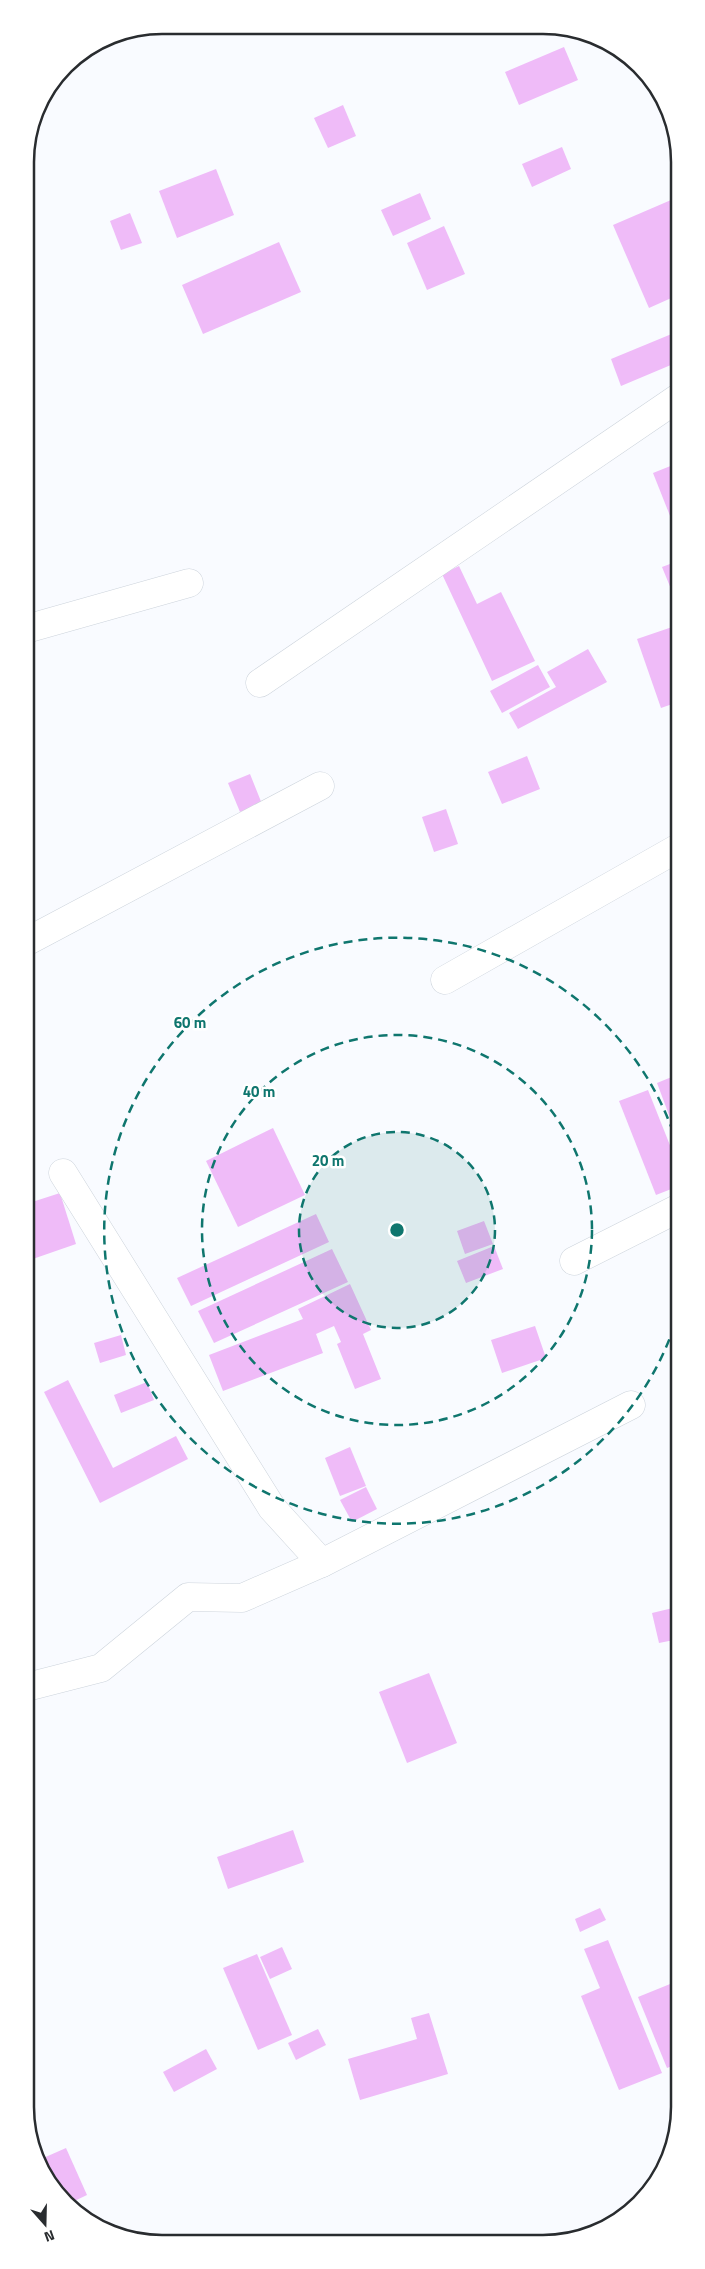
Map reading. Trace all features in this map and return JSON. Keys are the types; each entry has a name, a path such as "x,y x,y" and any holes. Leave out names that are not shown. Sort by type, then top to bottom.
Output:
{"street":[{"path":"260,683 671,403"},
{"path":"34,627 189,583"},
{"path":"34,938 320,786"},
{"path":"445,980 671,852"},
{"path":"63,1172 272,1508 322,1563"},
{"path":"574,1261 671,1212"},
{"path":"34,1685 101,1668 188,1597 242,1598 322,1563 631,1405"}],"building":[{"path":"564,47 578,80 519,105 505,72"},
{"path":"343,105 356,136 328,148 314,118"},
{"path":"562,147 571,169 532,187 522,164"},
{"path":"216,169 234,215 177,238 159,191"},
{"path":"420,193 431,219 393,236 381,210"},
{"path":"671,200 671,298 649,308 613,225"},
{"path":"130,213 142,243 121,250 110,221"},
{"path":"444,226 465,274 427,290 407,243"},
{"path":"279,242 301,292 203,334 182,285"},
{"path":"671,334 671,365 621,386 611,359"},
{"path":"671,466 671,518 653,473"},
{"path":"671,564 671,589 662,567"},
{"path":"459,566 477,604 501,592 535,661 492,681 442,574"},
{"path":"671,627 671,704 661,708 637,639"},
{"path":"588,649 607,682 518,729 509,713 556,687 547,672"},
{"path":"538,665 550,687 502,713 490,691"},
{"path":"527,756 540,789 502,804 488,772"},
{"path":"250,774 262,804 240,812 228,783"},
{"path":"446,809 458,844 434,852 422,817"},
{"path":"671,1077 671,1120 657,1083"},
{"path":"648,1090 671,1148 671,1189 656,1195 619,1101"},
{"path":"273,1128 305,1195 238,1227 206,1161"},
{"path":"60,1193 76,1244 34,1259 34,1201"},
{"path":"316,1214 329,1242 191,1306 177,1278"},
{"path":"484,1221 493,1244 465,1254 457,1231"},
{"path":"494,1246 503,1269 466,1283 457,1261"},
{"path":"332,1249 348,1282 214,1343 198,1311"},
{"path":"350,1284 371,1330 363,1334 381,1379 355,1389 337,1344 341,1342 334,1326 316,1334 323,1353 223,1391 209,1355 303,1319 298,1309"},
{"path":"535,1326 546,1358 502,1373 491,1340"},
{"path":"121,1335 126,1355 100,1363 94,1343"},
{"path":"68,1380 113,1468 176,1436 188,1459 100,1503 44,1392"},
{"path":"147,1382 154,1400 121,1413 114,1395"},
{"path":"350,1447 366,1486 340,1496 325,1458"},
{"path":"366,1487 377,1509 352,1522 340,1500"},
{"path":"671,1608 671,1641 659,1643 652,1613"},
{"path":"429,1673 457,1743 407,1763 379,1692"},
{"path":"293,1830 304,1862 228,1889 217,1857"},
{"path":"600,1908 606,1920 580,1932 575,1919"},
{"path":"608,1940 662,2073 619,2090 581,1996 600,1988 584,1949"},
{"path":"282,1947 292,1969 270,1979 260,1957"},
{"path":"257,1954 292,2035 258,2050 223,1968"},
{"path":"671,1984 671,2066 667,2068 638,1997"},
{"path":"429,2013 448,2074 360,2100 348,2059 417,2039 411,2018"},
{"path":"318,2029 326,2045 296,2060 288,2043"},
{"path":"206,2049 217,2069 174,2092 163,2072"},
{"path":"66,2148 87,2195 74,2201 55,2179 44,2158"}]}
